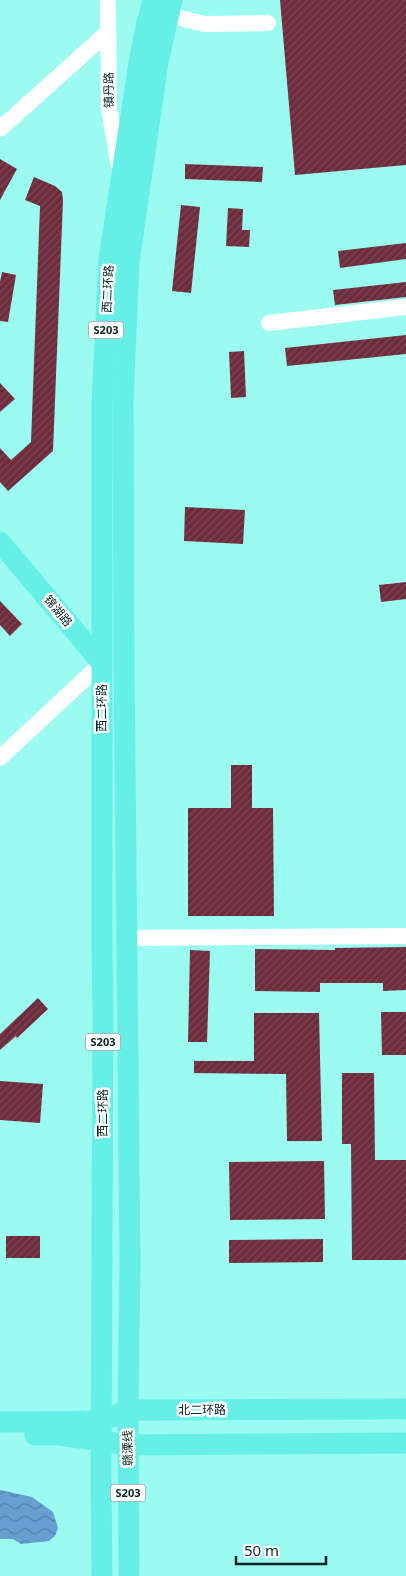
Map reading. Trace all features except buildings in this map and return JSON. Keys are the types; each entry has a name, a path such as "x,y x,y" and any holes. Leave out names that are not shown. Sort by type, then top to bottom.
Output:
{"main road":[{"name":"西二环路","path":"128,1410 130,1252 124,663 124,384 131,181 139,62 153,0"},
{"name":"西二环路","path":"101,1431 103,1033 102,406 109,260 131,181 170,8"},
{"name":"锦湖路","path":"0,542 102,663"},
{"path":"102,663 124,663"},
{"path":"102,940 127,938"},
{"name":"北二环路","path":"0,1436 60,1435 101,1431 128,1410 406,1410"},
{"name":"赣溧线","path":"128,1410 129,1576"},
{"name":"北二环路","path":"0,1422 101,1431 128,1445 406,1443"},
{"name":"S203","path":"101,1431 102,1576"}],"street":[{"name":"镇丹路","path":"108,0 109,109 131,181"},
{"path":"170,8 204,24 268,23"},
{"path":"0,128 108,32"},
{"path":"269,323 406,306"},
{"path":"0,758 102,663"},
{"path":"127,938 406,936"}],"water":[{"path":"0,1490 32,1497 53,1512 58,1528 55,1536 49,1541 21,1544 13,1539 0,1539"}]}
